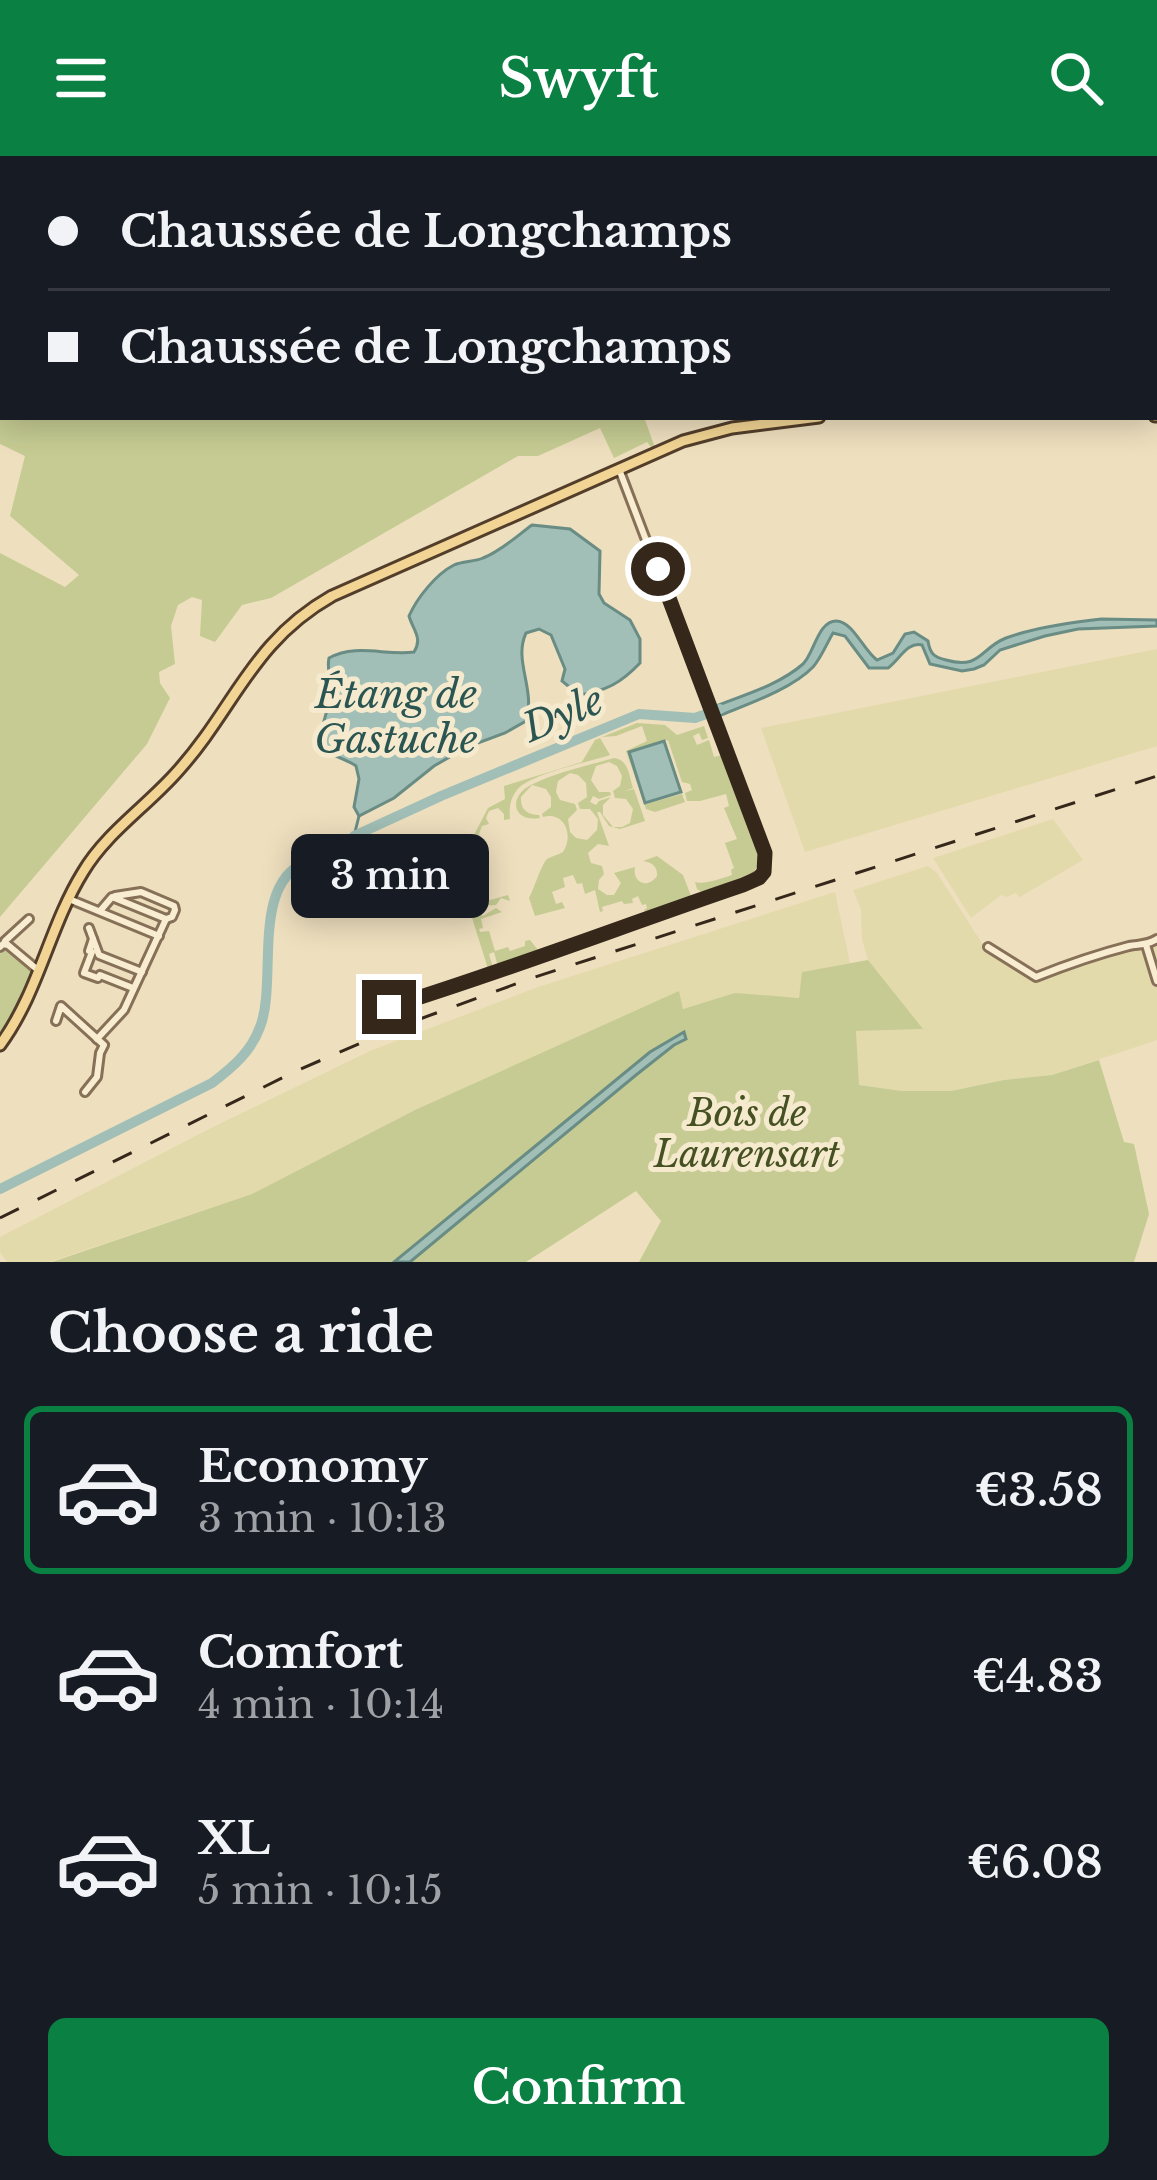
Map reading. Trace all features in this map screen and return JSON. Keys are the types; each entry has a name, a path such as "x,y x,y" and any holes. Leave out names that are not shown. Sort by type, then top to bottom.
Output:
{"main road":[{"path":"0,1045 23,1009 90,860 191,755 263,651 296,620 332,596 672,445 719,431 798,420"}],"street":[{"path":"389,1007 759,878 766,867 765,853 619,469"},
{"path":"100,911 112,897 141,892 176,910 166,919 112,897"},
{"path":"69,899 159,936"},
{"path":"28,919 3,945 40,972"},
{"path":"98,1039 124,1010 166,919"},
{"path":"89,928 99,955 143,973"},
{"path":"93,939 84,973 133,988"},
{"path":"988,947 1036,976 1157,939"},
{"path":"1147,945 1157,981"},
{"path":"56,1022 61,1006 104,1045 97,1077 85,1092"}],"shaded area":[{"path":"1157,649 1157,746 805,852 761,728"},
{"path":"1053,819 1083,860 1020,897 1001,895 971,918 933,858"},
{"path":"928,866 987,951 1035,981 1136,949 1146,953 1157,943 1157,1040 1052,1075 951,1091 859,1085 856,1031 922,1029 868,960 861,909 853,890"},
{"path":"835,892 850,963 803,972 799,998 735,994 683,1009 678,992 415,1110 252,1194 49,1262 7,1262 0,1252 0,1237 370,1051 538,987"}],"green space":[{"path":"0,420 645,420 657,446 652,448 647,442 614,458 600,428 538,456 518,456 271,598 242,605 215,642 200,636 202,600 192,597 178,605 171,626 175,664 159,672 170,698 147,744 0,917 0,553 65,587 79,575 10,516 25,456 0,444"},
{"path":"637,723 665,725 677,735 704,726 708,738 702,740 699,733 693,736 697,745 709,740 714,757 722,755 760,859 752,873 703,893 697,889 695,882 732,875 725,843 737,839 724,808 729,806 726,794 687,801 685,793 692,790 682,782 668,740 630,753 646,804 682,794 685,802 655,812 646,809 626,751 647,741 642,726 602,737"},
{"path":"600,738 610,755 524,784 511,800 510,819 504,820 498,808 489,811 489,824 479,834 484,843 469,850 483,902 508,895 510,901 501,898 496,905 480,906 483,916 496,908 502,912 481,919 480,932 489,931 495,951 508,947 510,951 530,940 538,950 504,967 497,963 494,952 489,954 493,968 489,972 454,860 462,858 488,808 505,799 504,786 582,762"},
{"path":"614,758 626,765 633,788 625,791 634,789 645,821 620,829 609,826 597,812 609,846 598,844 588,853 591,863 602,866 598,889 614,895 621,883 614,873 635,867 638,880 649,883 657,876 656,870 643,861 657,856 683,875 691,896 647,915 646,904 638,896 633,903 622,901 600,912 595,890 585,894 573,875 563,878 565,887 552,892 556,904 562,902 565,908 535,916 529,898 545,861 563,852 567,832 562,821 543,817 551,807 546,789 532,785 521,797 525,810 540,818 519,813 519,796 524,790 531,785 541,780","holes":["609,762 622,776 613,791 615,798 626,799 633,809 630,823 622,827 613,827 603,815 603,805 611,797 596,805 590,802 593,796 611,795 599,792 591,780 596,766","570,773 586,783 587,797 578,803 580,809 590,809 598,819 597,830 587,840 570,832 568,819 577,810 575,804 560,800 556,792 558,781"]},
{"path":"4,949 33,973 0,1032 0,954"},
{"name":"Bois de Laurensart","path":"868,960 923,1029 856,1031 859,1085 951,1091 1052,1075 1099,1060 1124,1142 1134,1144 1149,1214 1134,1262 639,1262 661,1221 636,1191 526,1262 52,1262 252,1194 415,1110 679,991 683,1009 735,993 799,998 802,972"}],"water":[{"name":"Étang de Gastuche","path":"532,525 570,529 600,551 599,594 604,603 630,620 640,639 640,663 612,685 579,695 562,681 565,669 551,635 539,629 526,633 522,654 526,721 467,747 394,798 359,816 354,807 359,779 356,766 329,752 322,739 331,696 329,658 350,651 414,652 417,638 409,616 434,580 454,565 496,551"},
{"path":"1101,619 1157,620 1157,626 1078,629 1045,636 1000,650 984,665 962,671 930,664 922,645 908,648 888,668 869,668 845,636 833,633 813,667 794,682 719,716 716,706 794,671 831,622 848,626 877,660 893,653 905,634 914,632 928,641 936,656 966,662 1017,634"},
{"path":"664,741 681,792 645,803 629,752"},
{"path":"684,1032 686,1039 410,1262 394,1262 650,1052"}],"waterway":[{"name":"Dyle","path":"0,1189 212,1083 240,1058 252,1044 265,1008 269,936 278,891 289,874 306,862 330,876 354,836 639,714 695,718 720,709"},
{"path":"354,836 359,816"}],"railway":[{"path":"0,1218 296,1071 398,1027 532,978 1157,776"}],"route":[{"path":"389,1007 743,885 764,872 765,853 658,569"}]}
